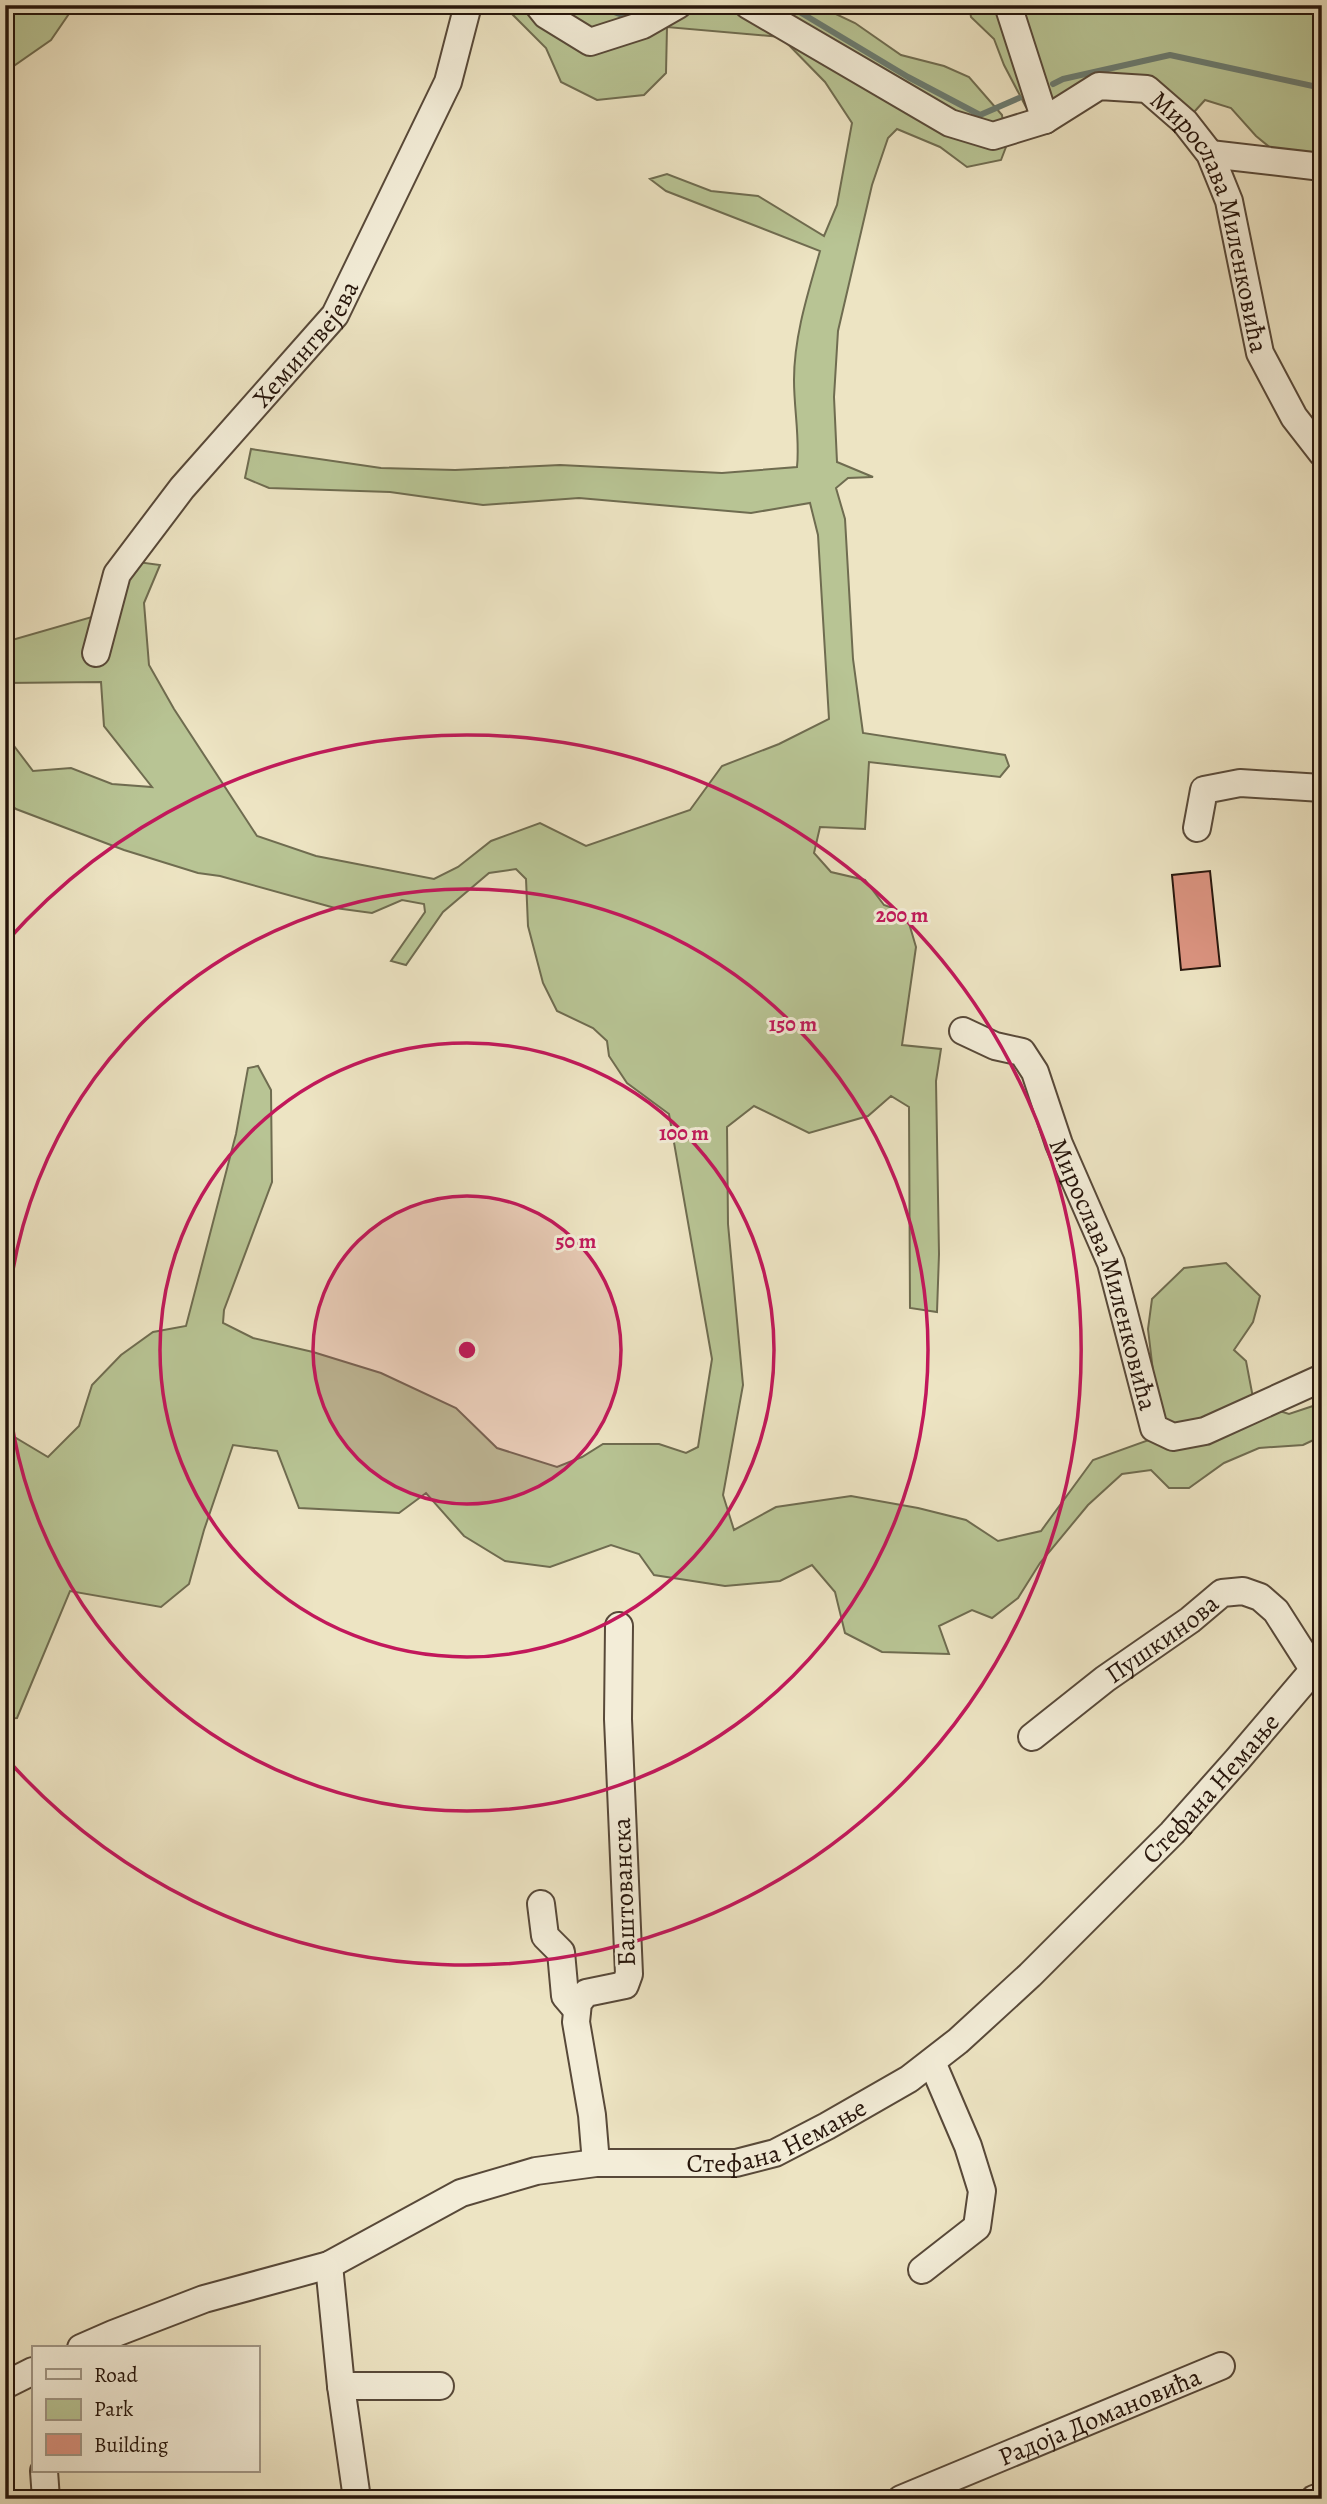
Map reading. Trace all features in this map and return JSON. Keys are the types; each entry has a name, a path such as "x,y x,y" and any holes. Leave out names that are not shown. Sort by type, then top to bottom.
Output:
{"street":[{"name":"Хемингвејева","path":"96,653 117,574 182,488 335,315 448,82 468,5"},
{"path":"538,5 546,15 590,42 643,25 678,5"},
{"name":"Мирослава Миленковића","path":"748,5 950,123 993,136 1045,120 1099,86 1147,89 1185,122 1210,154 1229,201 1260,353 1294,417 1322,453"},
{"path":"1008,5 1045,120"},
{"path":"1210,154 1322,167"},
{"path":"1197,828 1204,790 1240,783 1322,788"},
{"name":"Мирослава Миленковића","path":"963,1031 995,1046 1022,1052 1035,1072 1059,1144 1111,1263 1154,1428 1172,1437 1205,1431 1322,1378"},
{"name":"Пушкинова","path":"1032,1737 1105,1679 1189,1620 1222,1593 1243,1591 1261,1597 1276,1611 1317,1665"},
{"name":"Баштованска","path":"577,2010 578,2003 586,1993 625,1985 629,1974 618,1719 619,1626"},
{"name":"Стефана Немање","path":"86,2346 204,2299 329,2265 461,2193 536,2171 596,2162 736,2163 775,2152 827,2126 909,2079 997,2006 1107,1900 1237,1760 1317,1665"},
{"path":"541,1904 545,1936 561,1952 565,1996 577,2010 576,2022 592,2115 596,2162"},
{"path":"922,2270 977,2227 982,2191 968,2146 932,2062"},
{"path":"329,2265 341,2386 357,2499"},
{"name":"Радоја Домановића","path":"901,2499 1221,2366"},
{"path":"341,2386 440,2386"},
{"path":"44,2472 46,2499"},
{"path":"1314,2499 1322,2496"}],"green space":[{"path":"5,5 75,5 51,40 5,72"},
{"path":"503,5 772,5 786,8 792,5 817,5 855,23 901,55 944,66 969,77 1002,115 1006,147 1001,160 967,167 940,147 897,129 888,138 872,185 838,331 834,397 837,462 873,477 848,478 836,488 845,519 853,659 863,733 1005,755 1009,766 1000,777 869,762 865,829 820,827 814,853 831,872 865,880 884,905 906,913 916,947 902,1045 941,1049 936,1081 939,1254 937,1312 910,1308 909,1107 891,1096 868,1116 809,1133 754,1106 727,1127 728,1224 743,1385 723,1495 734,1530 776,1507 851,1496 966,1520 998,1541 1041,1531 1093,1460 1149,1440 1159,1422 1148,1329 1152,1299 1184,1268 1226,1263 1260,1296 1253,1322 1234,1350 1246,1361 1254,1403 1289,1414 1322,1403 1322,1436 1303,1445 1259,1448 1224,1463 1189,1488 1169,1488 1151,1470 1122,1474 1088,1505 1040,1563 1018,1598 992,1618 972,1610 939,1626 949,1654 882,1652 845,1633 835,1592 812,1565 780,1581 725,1586 654,1575 639,1554 611,1545 550,1567 505,1561 464,1536 426,1493 399,1513 299,1508 277,1451 233,1445 189,1584 161,1607 70,1591 17,1718 5,1719 5,1439 16,1438 48,1457 79,1426 92,1385 121,1355 153,1332 186,1326 236,1134 248,1068 258,1066 271,1090 272,1182 224,1310 223,1323 253,1338 313,1352 381,1373 456,1408 497,1448 557,1467 582,1457 603,1444 659,1444 686,1453 698,1447 712,1359 669,1114 627,1083 609,1056 607,1041 593,1028 557,1011 543,983 528,926 526,879 516,869 489,873 443,912 406,965 391,961 425,912 424,904 402,900 372,913 335,908 220,876 198,873 124,850 16,809 5,800 5,743 11,742 33,771 71,768 112,784 152,787 104,726 101,682 5,683 5,642 113,611 138,562 160,565 144,603 149,665 174,709 257,836 316,856 434,879 458,867 491,841 540,823 586,846 690,810 722,766 779,744 829,719 818,535 810,503 751,513 579,498 483,505 390,492 269,488 245,478 251,449 381,468 455,470 560,465 722,473 797,467 794,391 796,347 820,251 666,191 650,179 667,174 711,191 758,196 824,236 837,205 852,123 825,82 781,37 667,27 666,73 644,95 597,100 561,82 546,48"},
{"path":"969,5 1322,6 1322,159 1278,154 1256,136 1231,108 1205,100 1185,122 1147,89 1099,86 1045,120 1026,107 994,39 971,17"}],"building":[{"path":"1210,871 1220,966 1181,970 1172,875"}],"waterway":[{"path":"595,5 625,16 643,5"},
{"path":"788,5 908,77 980,115 1019,98"},
{"path":"1053,84 1063,79 1170,55 1322,88"}]}
